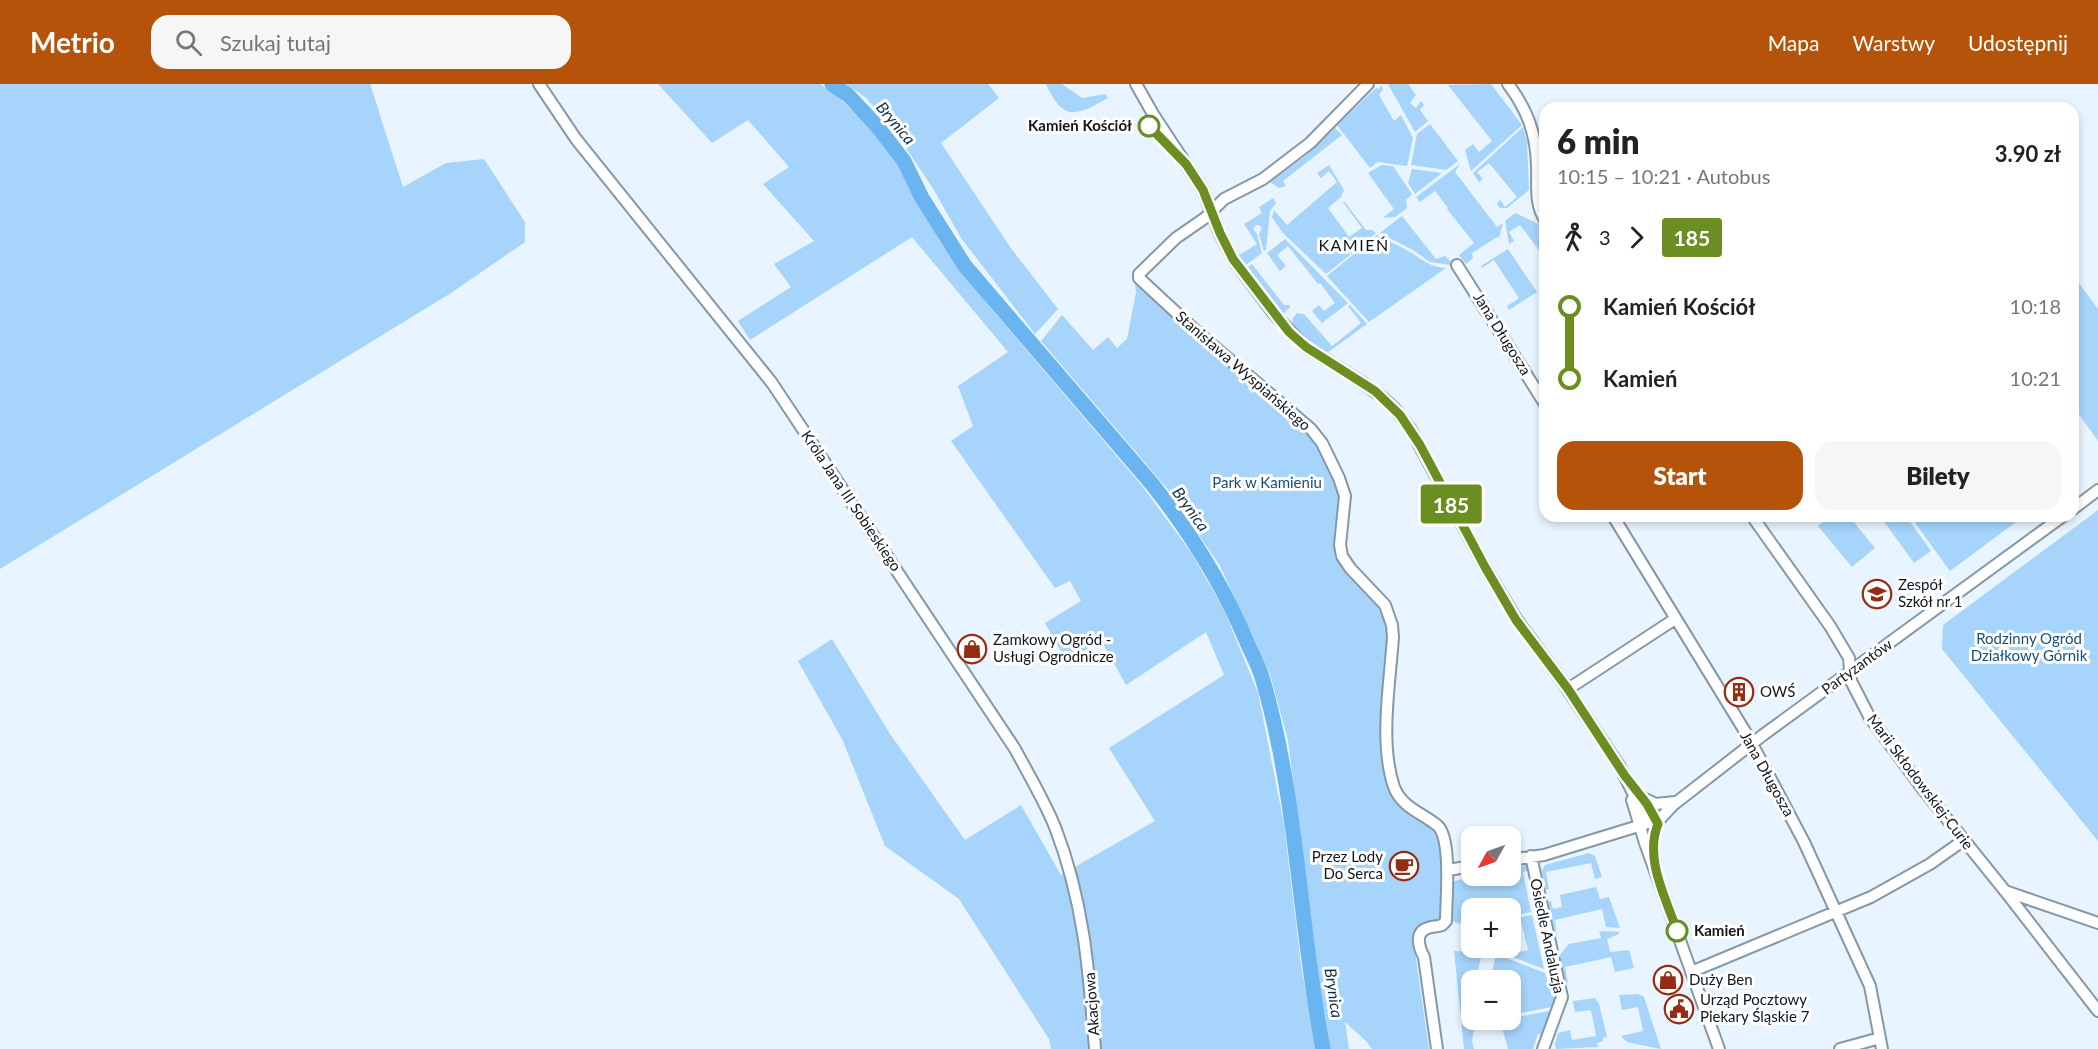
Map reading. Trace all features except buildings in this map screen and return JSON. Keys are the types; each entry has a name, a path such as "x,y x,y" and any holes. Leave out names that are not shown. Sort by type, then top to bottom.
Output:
{"street":[{"name":"Króla Jana III Sobieskiego","path":"539,84 576,139 772,383 1015,749 1041,795 1058,837 1079,906 1088,958"},
{"path":"1137,84 1153,114 1203,190 1233,259 1289,332 1315,353 1375,391 1400,415 1420,445 1516,620 1568,689 1627,779 1643,798 1656,804 1676,802"},
{"path":"1212,211 1224,199 1263,179 1302,149 1368,84"},
{"path":"1508,84 1524,107 1532,126 1539,201"},
{"name":"Stanisława Wyspiańskiego","path":"1212,211 1176,238 1139,274 1139,278 1196,331 1311,429 1325,448 1340,478 1345,496 1340,545 1342,556 1350,568 1381,598 1392,625 1394,637 1387,736 1395,788 1404,802 1441,830 1448,870 1446,921 1442,925 1422,930 1418,946 1424,957 1437,1049"},
{"name":"Jana Długosza","path":"1457,265 1539,395"},
{"path":"2079,504 2098,490"},
{"name":"Jana Długosza","path":"1617,522 1752,744 1804,842 1870,986 1881,1044"},
{"name":"Marii Skłodowskiej-Curie","path":"1756,522 1830,626 1849,658 1851,681 1869,716 1893,750 2098,1011"},
{"name":"Partyzantów","path":"1648,824 1752,744 2055,522"},
{"path":"1568,689 1676,619"},
{"path":"1627,779 1648,824 1654,866 1719,1049"},
{"path":"1643,798 1654,866"},
{"name":"Osiedle Andaluzja","path":"1521,858 1544,855 1648,824"},
{"path":"1691,972 1837,912 1906,879 1964,840"},
{"name":"Osiedle Andaluzja","path":"1531,856 1562,997 1543,1049"},
{"path":"1448,870 1461,868"},
{"path":"2005,891 2098,923"},
{"name":"Akacjowa","path":"1088,958 1095,1049"},
{"path":"1840,1049 1881,1044"}],"green space":[{"path":"0,84 370,84 403,187 446,163 484,159 525,222 525,242 451,293 0,569"},
{"path":"658,84 820,84 837,96 880,138 907,177 942,244 989,306 1142,486 1192,554 1224,610 1258,693 1284,824 1301,965 1316,1049 1051,1049 1049,1039 959,899 885,846 843,741 798,661 832,639 890,734 965,840 1021,805 1061,875 1155,821 1109,748 1224,675 1206,632 1126,685 1101,640 1067,662 1045,623 1081,601 1070,581 1055,588 951,441 973,426 958,386 1008,352 912,237 750,340 738,321 791,287 774,264 814,241 763,184 789,167 748,120 712,143"},
{"path":"846,84 988,84 999,98 941,143 1010,247 1058,309 1035,334 961,238 932,187 888,121 865,97"},
{"path":"1046,84 1062,84 1082,98 1105,94 1108,98 1087,109 1071,112 1058,105"},
{"path":"1388,84 1408,84 1416,95 1410,103 1416,108 1421,101 1424,105 1420,110 1428,121 1415,132"},
{"path":"1491,84 1522,125 1471,171 1465,150 1473,144 1479,152 1492,141 1448,85"},
{"path":"1382,86 1383,89 1379,95 1394,121 1401,115 1413,138 1407,166 1378,162 1370,168 1337,125 1376,88"},
{"path":"1430,124 1458,161 1446,170 1411,165 1417,134"},
{"path":"1523,127 1527,142 1529,190 1507,208 1500,208 1497,204 1500,200 1505,207 1517,197 1489,163 1477,172 1483,179 1479,182 1473,173"},
{"path":"1335,128 1342,135 1283,181 1286,186 1279,188 1270,182 1304,157"},
{"path":"1460,164 1455,172 1497,227 1503,223 1499,238 1497,237 1472,253 1473,258 1466,264 1459,255 1474,243 1448,208 1435,191 1420,202 1416,197"},
{"path":"1329,165 1344,190 1341,197 1328,208 1349,237 1362,228 1344,201 1366,230 1376,233 1351,254 1341,241 1350,255 1326,274 1282,232 1272,217 1274,210 1287,225 1337,182 1329,171 1321,178 1317,173"},
{"path":"1381,165 1393,166 1412,194 1406,200 1407,208 1395,217 1383,218 1394,209 1368,173"},
{"path":"1412,169 1442,173 1415,194 1408,183"},
{"path":"1273,198 1276,203 1270,211 1266,250 1264,251 1259,234 1262,228 1256,225 1253,229 1257,234 1262,253 1246,265 1239,255 1257,244 1244,224 1262,213 1259,207"},
{"path":"1515,213 1539,224 1539,250 1520,225 1509,232 1514,241 1509,244 1505,221"},
{"path":"1402,216 1436,259 1445,256 1452,263 1450,265 1430,262 1413,250 1380,233"},
{"path":"1377,235 1430,264 1446,268 1369,322 1327,276"},
{"path":"1285,239 1348,303 1322,323 1312,311 1319,305 1324,311 1335,303 1320,283 1318,284 1288,246 1277,255 1286,266 1280,271 1267,253"},
{"path":"1508,249 1537,292 1509,310 1507,306 1519,298 1494,260 1482,268 1481,266"},
{"path":"1252,264 1284,305 1290,305 1283,314 1247,268"},
{"name":"Park w Kamieniu","path":"1137,281 1314,436 1340,486 1338,548 1376,597 1388,620 1391,784 1438,831 1443,862 1441,921 1414,945 1429,1049 1372,1049 1345,1022 1349,1049 1329,1049 1288,740 1270,674 1220,566 1170,492 1041,341 1062,315 1093,350 1108,337 1117,348 1127,339"},
{"path":"2079,283 2098,309 2098,441 2079,414"},
{"path":"1350,305 1367,324 1327,353 1307,339 1292,322 1297,313 1304,314 1332,346 1361,323 1348,306"},
{"name":"Rodzinny Ogród Działkowy Górnik","path":"2098,510 2098,841 1942,649 1943,625"},
{"path":"1823,522 1854,522 1875,548 1852,567 1818,526"},
{"path":"1884,522 1910,522 1931,551 1914,563"},
{"path":"1914,522 2016,522 1950,571"},
{"path":"1589,853 1595,856 1602,877 1595,879 1591,863 1546,872 1549,889 1546,890 1542,871 1545,865"},
{"path":"1529,864 1531,870 1523,872 1531,912 1521,914 1521,898 1461,898 1461,924 1451,920 1450,882 1461,880 1461,886 1521,886 1521,866"},
{"path":"1596,887 1600,899 1609,897 1620,928 1606,927 1602,909 1555,920 1557,938 1548,902 1551,901 1553,909 1562,907 1560,895"},
{"path":"1532,915 1544,969 1516,958 1521,958 1521,952 1528,950 1521,917"},
{"path":"1599,932 1619,932 1607,939 1610,952 1629,950 1634,968 1615,972 1611,957 1565,967 1568,983 1566,983 1560,955 1569,944 1601,938"},
{"path":"1454,951 1461,951 1461,958 1481,958 1478,970 1461,970 1461,1020"},
{"path":"1495,958 1506,958 1545,973 1551,993 1557,999 1556,1006 1521,1013 1521,970 1492,970"},
{"path":"1638,994 1644,997 1661,1049 1627,1042 1621,1036 1643,1031 1638,1007 1622,1010 1619,995"},
{"path":"1595,998 1599,1004 1607,1037 1597,1043 1598,1047 1556,1049 1558,1033 1570,1030 1572,1040 1596,1036 1591,1010 1575,1012 1573,1001"},
{"path":"1555,1010 1545,1036 1538,1034 1533,1049 1508,1049 1503,1030 1521,1030 1521,1016"},
{"path":"1462,1030 1474,1030 1472,1041 1474,1049 1464,1049"}],"waterway":[{"name":"Brynica","path":"832,84 848,95 877,126 904,161 922,198 965,266 1152,484 1192,539 1227,598 1260,672 1274,723 1291,815 1308,956 1323,1049"}],"bus line":[{"name":"185","path":"1149,126 1186,164 1203,190 1233,259 1289,332 1306,347 1382,397 1395,409 1420,445 1516,620 1564,684 1625,776 1637,789 1658,824 1652,844 1654,866 1677,931"}],"place":[{"name":"Kamień Kościół","path":"1149,126"},
{"name":"Zespół Szkół nr 1","path":"1877,594"},
{"name":"Zamkowy Ogród - Usługi Ogrodnicze","path":"972,649"},
{"name":"OWŚ","path":"1739,692"},
{"name":"Przez Lody Do Serca","path":"1404,866"},
{"name":"Kamień","path":"1677,931"},
{"name":"Duży Ben","path":"1668,980"},
{"name":"Urząd Pocztowy Piekary Śląskie 7","path":"1679,1009"}],"district":[{"name":"KAMIEŃ","path":"1354,245"}]}
